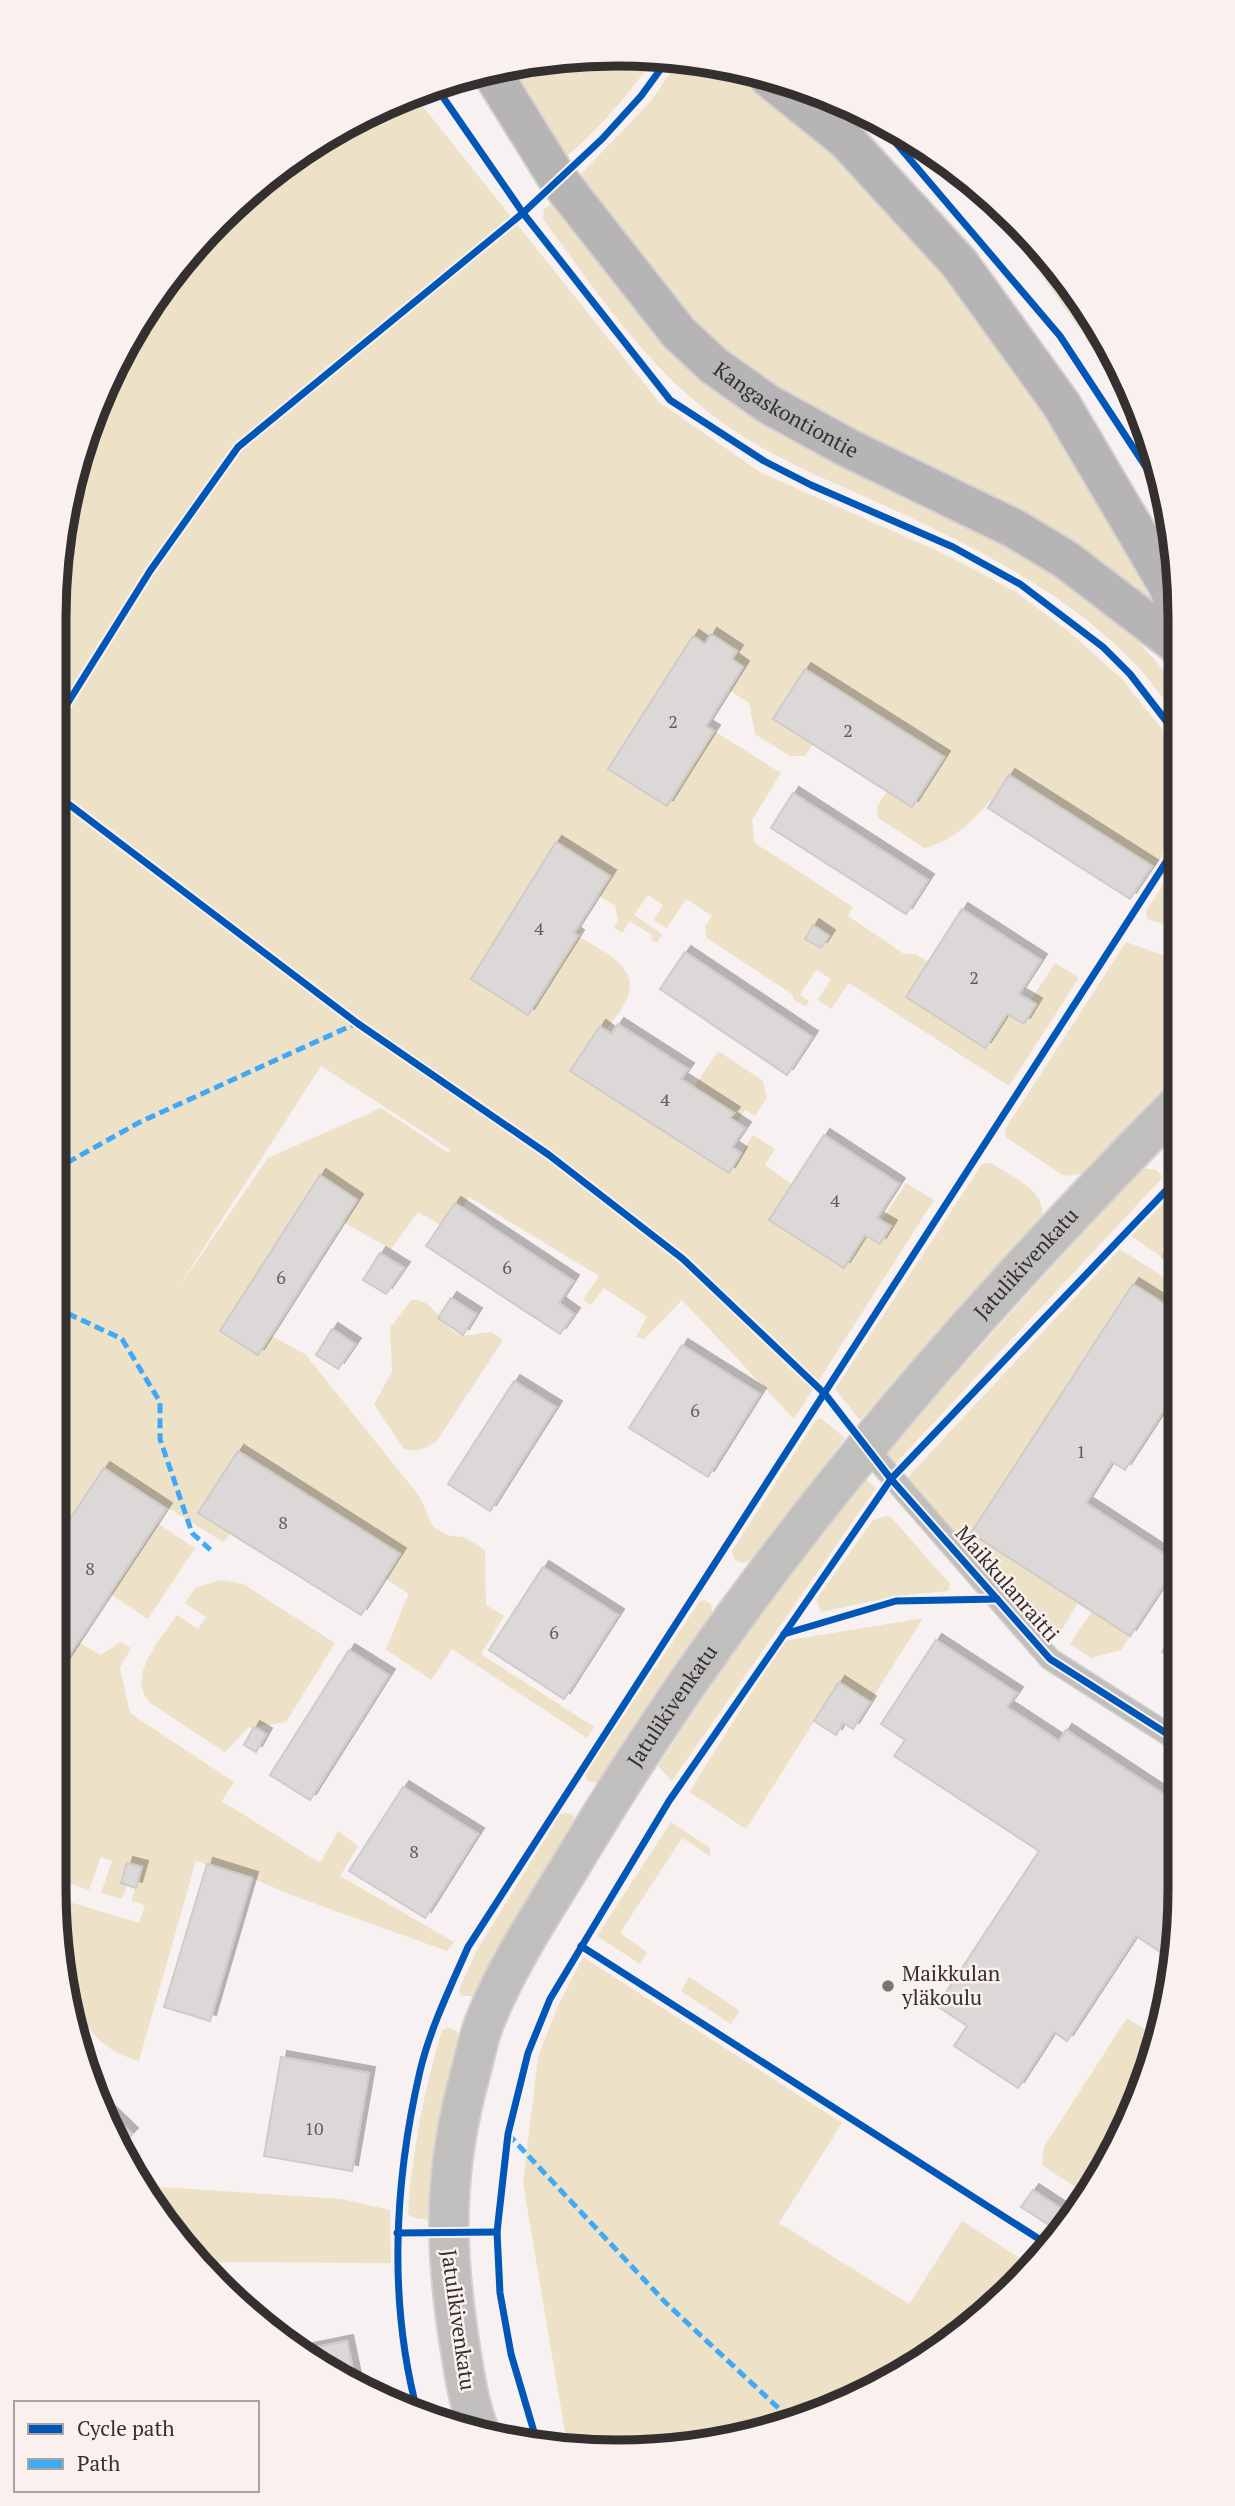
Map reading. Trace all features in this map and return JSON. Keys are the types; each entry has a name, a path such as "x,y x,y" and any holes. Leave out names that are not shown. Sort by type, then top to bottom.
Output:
{"street":[{"name":"Kangaskontiontie","path":"496,80 557,178 678,332 713,365 768,404 848,448 1016,529 1065,559 1168,638"},
{"path":"789,94 846,140 959,263 1061,404 1167,584"},
{"name":"Jatulikivenkatu","path":"476,2421 470,2406 452,2294 447,2233 448,2186 458,2120 484,2023 512,1965 638,1758 749,1596 865,1446 1080,1204 1168,1114"}],"lane":[{"name":"Maikkulanraitti","path":"865,1446 1049,1659 1168,1734"}],"shaded area":[{"path":"581,68 647,68 612,111 564,159 515,76"},
{"path":"672,70 756,84 835,151 948,273 1047,410 1154,603 853,434 727,356 690,320 575,180 651,101"},
{"path":"420,103 659,402 760,472 949,556 1016,592 1068,631 1122,679 1168,737 1168,845 1155,868 1009,775 973,820 950,837 924,848 878,818 877,806 887,791 912,807 944,757 805,669 773,718 813,744 805,756 790,756 755,734 749,703 729,690 743,667 732,659 737,651 711,634 705,644 693,636 609,769 714,731 781,773 752,820 755,843 853,907 848,916 904,954 916,954 1023,1024 1036,1005 1030,1001 1055,963 1079,978 1009,1086 849,983 831,1009 818,1000 831,979 816,970 800,995 809,1001 806,1007 794,1000 792,994 707,938 705,926 712,916 686,899 667,928 654,920 663,905 648,895 634,915 662,934 657,943 651,940 653,936 630,921 622,933 614,927 618,921 615,906 598,895 610,876 557,843 471,978 528,1015 578,936 614,958 627,973 630,982 628,998 606,1030 599,1026 571,1071 728,1173 753,1135 775,1149 765,1165 793,1185 844,1267 865,1235 880,1244 891,1227 881,1221 906,1183 934,1200 794,1419 682,1300 644,1339 636,1337 647,1317 604,1288 591,1305 583,1300 599,1276 469,1197 462,1208 441,1225 418,1212 391,1249 343,1222 357,1200 320,1176 220,1331 257,1355 270,1335 305,1354 420,1497 433,1527 450,1536 464,1537 485,1550 486,1605 504,1616 481,1654 594,1727 587,1738 452,1649 431,1680 385,1649 409,1594 384,1578 400,1554 238,1451 199,1513 231,1533 223,1542 104,1468 66,1525 66,618 71,546 85,475 108,407 140,342 159,311 203,254 254,203 311,159 374,123","holes":["321,1066 451,1150 448,1153 381,1108 268,1158 174,1294"]},
{"path":"560,197 667,341 1036,558 1125,627 1168,676 1168,705 1142,672 1109,639 1048,592 983,553 777,456 738,434 693,400 646,353 603,301 543,219 544,209"},
{"path":"1009,230 1032,254 1076,311 1112,375"},
{"path":"1168,877 1168,926 1147,919 1146,912"},
{"path":"1126,942 1168,957 1168,1089 1087,1173 1066,1176 1059,1173 1006,1137 1005,1129"},
{"path":"718,1051 763,1081 767,1098 755,1116 745,1110 737,1122 730,1118 733,1113 694,1087"},
{"path":"991,1163 1034,1192 1042,1209 1042,1219 860,1420 835,1389 982,1164"},
{"path":"1141,1168 1156,1170 1163,1177 895,1464 885,1453"},
{"path":"1168,1199 1168,1247 1162,1257 1131,1236"},
{"path":"1120,1249 1168,1280 1168,1306 1133,1284 971,1533 1078,1603 1057,1638 907,1486 906,1479"},
{"path":"411,1300 427,1304 455,1332 466,1335 491,1332 503,1340 436,1442 417,1450 404,1449 374,1404 392,1372 390,1328"},
{"path":"1168,1404 1168,1419 1161,1415"},
{"path":"821,1418 845,1438 755,1559 743,1563 735,1561 732,1551 815,1421"},
{"path":"865,1479 876,1488 672,1781 658,1766 781,1582"},
{"path":"891,1517 950,1584 948,1591 896,1596 821,1612 816,1600 873,1520"},
{"path":"157,1523 195,1548 148,1619 110,1594"},
{"path":"221,1580 243,1584 335,1643 286,1722 248,1728 225,1752 150,1703 143,1692 142,1681 148,1658 177,1615 198,1629 206,1617 185,1603 195,1588"},
{"path":"704,1600 711,1604 713,1618 603,1784 588,1781 585,1774 699,1602"},
{"path":"1092,1611 1130,1636 1121,1650 1091,1658 1070,1644"},
{"path":"923,1618 870,1702 839,1682 746,1829 689,1792 784,1641"},
{"path":"78,1642 101,1655 120,1642 131,1648 120,1668 130,1713 234,1782 222,1801 320,1863 338,1831 358,1846 340,1876 454,1942 447,1951 291,1895 252,1878 196,1861 139,2061 114,2051 95,2036 81,2013 71,1960 67,1901 139,1923 145,1905 131,1901 142,1868 127,1863 121,1883 127,1885 122,1899 101,1893 112,1861 101,1857 89,1890 66,1882 66,1660"},
{"path":"560,1814 573,1815 575,1823 480,1996 461,1996 459,1989 476,1952"},
{"path":"671,1822 710,1848 710,1856 682,1838 620,1933 647,1952 640,1964 597,1936"},
{"path":"583,1957 842,2123 779,2223 909,2304 962,2221 1024,2261 981,2303 924,2347 861,2383 828,2398 760,2421 689,2435 618,2440 569,2437 565,2432 523,2183 538,2057 558,2006"},
{"path":"689,1977 740,2011 731,2024 681,1991"},
{"path":"1127,2018 1150,2033 1127,2099 1079,2190 1042,2165 1044,2147"},
{"path":"442,2030 455,2030 460,2037 437,2150 430,2220 414,2218 408,2214 420,2121"},
{"path":"154,2187 342,2199 390,2210 391,2263 213,2262 180,2224"}],"building":[{"path":"711,634 737,651 732,659 743,667 706,726 714,731 667,806 608,769 693,636 705,644"},
{"path":"805,669 944,757 912,807 773,719"},
{"path":"1009,775 1152,866 1130,899 988,808"},
{"path":"793,793 928,880 906,914 771,828"},
{"path":"556,842 610,876 574,933 578,936 528,1015 471,979"},
{"path":"962,909 1041,960 1019,994 1036,1004 1024,1024 1007,1014 985,1048 906,997"},
{"path":"813,925 829,936 821,948 805,939"},
{"path":"685,952 812,1037 787,1075 660,989"},
{"path":"618,1024 688,1069 681,1079 734,1113 730,1118 745,1128 732,1147 741,1153 729,1173 570,1071 600,1026 611,1034"},
{"path":"824,1135 899,1184 877,1218 891,1226 880,1244 865,1235 844,1268 769,1220"},
{"path":"320,1175 357,1200 258,1355 220,1331"},
{"path":"455,1203 573,1281 559,1303 574,1314 560,1334 426,1246"},
{"path":"1168,1248 1168,1261 1162,1257"},
{"path":"380,1253 404,1268 386,1294 363,1280"},
{"path":"1133,1284 1168,1306 1168,1404 1125,1470 1112,1462 1086,1503 1168,1556 1168,1578 1130,1636 971,1533"},
{"path":"451,1298 476,1314 463,1335 438,1318"},
{"path":"332,1329 355,1344 338,1369 316,1355"},
{"path":"682,1345 760,1394 708,1477 629,1428"},
{"path":"514,1381 556,1407 490,1511 448,1484"},
{"path":"238,1451 400,1554 361,1615 198,1513"},
{"path":"104,1468 166,1509 66,1660 66,1525"},
{"path":"543,1567 618,1615 564,1699 489,1650"},
{"path":"936,1640 1017,1693 1007,1707 1059,1741 1066,1730 1168,1797 1164,1955 1136,1936 1067,2041 1054,2032 1018,2088 954,2046 967,2026 937,2006 1039,1851 894,1756 905,1740 881,1724"},
{"path":"1168,1643 1168,1656 1162,1652"},
{"path":"349,1650 389,1675 310,1800 270,1775"},
{"path":"839,1682 870,1702 853,1729 843,1723 836,1735 814,1721"},
{"path":"254,1727 266,1734 256,1752 244,1745"},
{"path":"403,1787 478,1834 425,1918 349,1871"},
{"path":"127,1863 142,1867 136,1888 121,1883"},
{"path":"207,1864 252,1878 210,2021 164,2007"},
{"path":"281,2057 369,2073 352,2171 264,2156"},
{"path":"118,2120 132,2134 127,2139"},
{"path":"1033,2190 1065,2211 1052,2227 1021,2207"},
{"path":"347,2341 354,2372 342,2366 313,2348"}],"marked path":[{"path":"66,1163 140,1122 357,1023"},
{"path":"66,1313 122,1339 160,1402 160,1439 192,1533 214,1553"},
{"path":"508,2134 666,2303 784,2413"}],"cycle path":[{"path":"66,706 150,571 238,447 523,213 602,139 641,96 661,69"},
{"path":"442,95 523,213 670,400 764,461 811,485 953,547 1020,584 1103,647 1130,674 1168,723"},
{"path":"894,141 1060,336 1149,472"},
{"path":"66,802 357,1023 549,1155 683,1259 825,1394 891,1479 1050,1659 1168,1734"},
{"path":"415,2401 402,2329 399,2286 398,2243 404,2156 424,2055 468,1947 1168,859"},
{"path":"534,2433 511,2354 500,2293 497,2232 508,2134 528,2053 550,1999 669,1801 891,1479 1168,1188"},
{"path":"784,1634 896,1601 997,1599"},
{"path":"581,1946 1041,2241"},
{"path":"397,2233 497,2232"}],"place":[{"name":"Maikkulan yläkoulu","path":"888,1986"}]}
